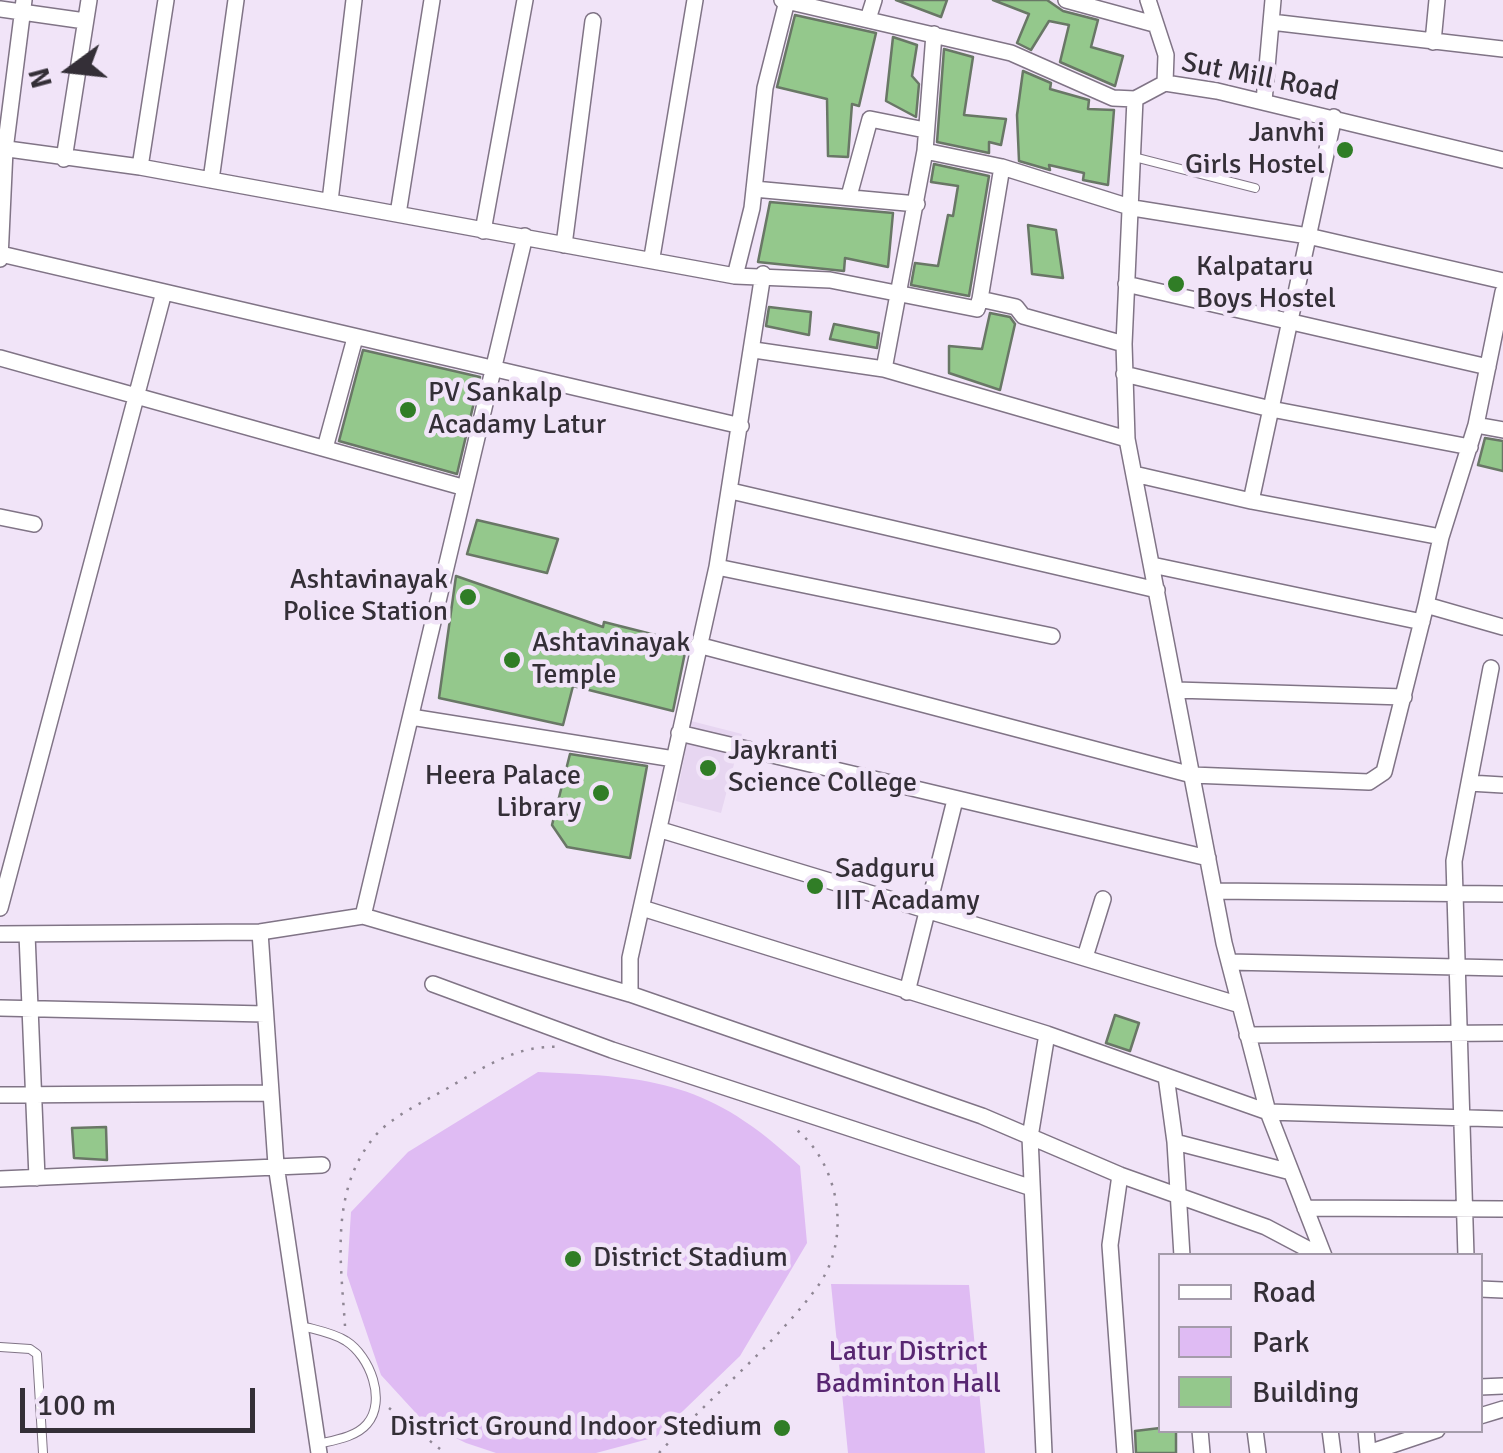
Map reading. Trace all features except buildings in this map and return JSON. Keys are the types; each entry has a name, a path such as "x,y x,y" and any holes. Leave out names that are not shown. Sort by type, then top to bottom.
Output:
{"street":[{"path":"64,159 89,0"},
{"path":"140,168 166,0"},
{"path":"212,180 236,0"},
{"path":"330,201 354,0"},
{"path":"398,214 432,0"},
{"path":"482,230 525,0"},
{"path":"652,257 695,0"},
{"path":"868,19 874,0"},
{"path":"1066,0 1154,24"},
{"path":"1148,0 1166,54 1165,83"},
{"path":"1264,101 1273,0"},
{"path":"1433,42 1436,0"},
{"path":"736,276 754,188 765,88 784,1 1011,54 1113,98 1135,99 1124,344 1127,439 1229,962 1268,1112 1321,1253"},
{"path":"0,10 24,8 86,22"},
{"path":"24,8 3,149 0,257 741,426"},
{"path":"564,246 593,21"},
{"path":"1271,22 1503,49"},
{"path":"884,368 925,151 934,34"},
{"name":"Sut Mill Road","path":"1135,99 1165,83 1264,101 1503,160"},
{"path":"1250,502 1334,117"},
{"path":"849,196 870,119 925,130"},
{"path":"3,149 212,180 564,246 652,257 736,276 764,274 830,280 978,309 1002,168"},
{"path":"925,151 1002,168 1133,208 1308,236 1503,281"},
{"path":"754,188 917,204"},
{"path":"363,916 462,486 525,236"},
{"path":"630,994 630,958 717,568 764,274"},
{"path":"1126,284 1488,368"},
{"path":"0,908 164,292"},
{"path":"698,645 1192,775 1369,782 1384,772 1441,537 1498,339 1503,292"},
{"path":"980,299 1016,307 1023,316 1124,344"},
{"path":"325,448 355,338"},
{"path":"754,350 884,368 1127,439"},
{"path":"0,358 462,486"},
{"path":"1124,374 1271,409 1470,447"},
{"path":"1476,424 1503,430"},
{"path":"1134,474 1250,502 1441,537"},
{"path":"731,492 1157,590"},
{"path":"0,518 34,524"},
{"path":"1152,566 1422,622"},
{"path":"717,568 1052,636"},
{"path":"1426,605 1503,627"},
{"path":"1466,1253 1454,861 1491,668"},
{"path":"1176,690 1404,697"},
{"path":"411,716 674,758"},
{"path":"679,733 1208,858"},
{"path":"1469,783 1503,784"},
{"path":"907,992 955,800"},
{"path":"661,830 1240,1005"},
{"path":"1214,891 1503,894"},
{"path":"1085,958 1103,899"},
{"path":"642,908 1047,1034 1268,1112 1503,1119"},
{"path":"0,934 260,932 363,916 630,994 982,1116 1120,1176 1266,1227 1316,1253"},
{"path":"260,932 276,1165 318,1449"},
{"path":"27,934 27,1008 37,1178"},
{"path":"1229,962 1503,968"},
{"path":"434,984 612,1050 1032,1188"},
{"path":"0,1008 265,1014"},
{"path":"1247,1035 1503,1033"},
{"path":"1044,1453 1030,1137 1047,1034"},
{"path":"1166,1076 1176,1142 1182,1253"},
{"path":"0,1095 269,1093"},
{"path":"1176,1142 1291,1172"},
{"path":"0,1180 322,1165"},
{"path":"1120,1176 1110,1245 1126,1453"},
{"path":"1304,1208 1503,1209"},
{"path":"1368,1453 1428,1433"}],"lane":[{"path":"1134,157 1254,188"},
{"path":"302,1326 346,1341 366,1364 376,1397 374,1413 366,1426 318,1449"},
{"path":"0,1347 30,1349 37,1354 41,1369 43,1453"}],"path":[{"path":"346,1341 339,1231 346,1196 372,1139 415,1108 516,1051 536,1046 570,1050"},
{"path":"659,1453 820,1284 832,1258 837,1224 826,1162 811,1140 788,1124"},
{"path":"376,1397 446,1453"}],"shaded area":[{"name":"Jaykranti Science College","path":"691,721 742,734 721,813 676,801"}],"green space":[{"name":"District Stadium","path":"538,1072 616,1077 679,1089 738,1117 800,1166 807,1243 740,1356 656,1437 596,1453 496,1453 425,1423 381,1375 347,1275 351,1212 408,1152"},
{"name":"Latur District Badminton Hall","path":"831,1284 969,1285 985,1453 848,1453"}],"place":[{"name":"Janvhi Girls Hostel","path":"1345,150"},
{"name":"Kalpataru Boys Hostel","path":"1176,284"},
{"name":"PV Sankalp Acadamy Latur","path":"408,410"},
{"name":"Ashtavinayak Police Station","path":"468,597"},
{"name":"Ashtavinayak Temple","path":"512,660"},
{"name":"Jaykranti Science College","path":"708,768"},
{"name":"Heera Palace Library","path":"601,793"},
{"name":"Sadguru IIT Acadamy","path":"815,886"},
{"name":"District Stadium","path":"573,1259"},
{"name":"District Ground Indoor Stedium","path":"782,1428"}]}
